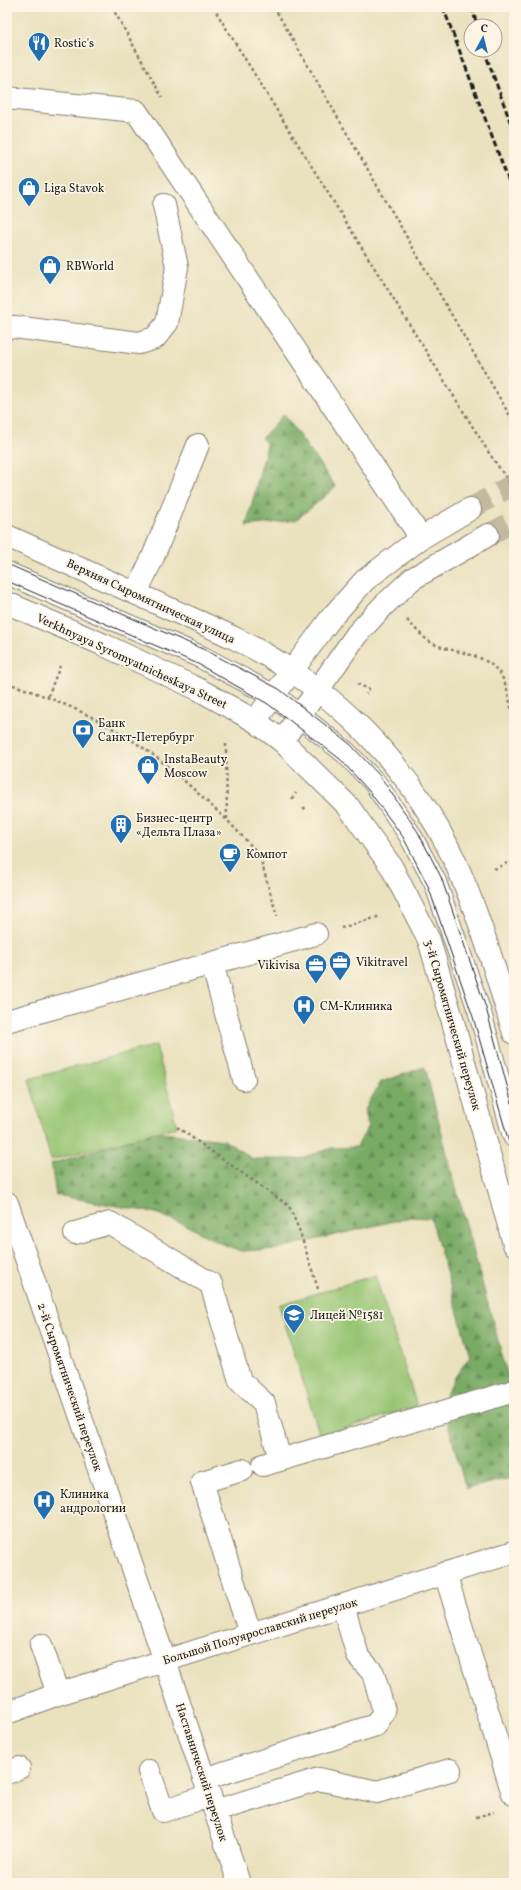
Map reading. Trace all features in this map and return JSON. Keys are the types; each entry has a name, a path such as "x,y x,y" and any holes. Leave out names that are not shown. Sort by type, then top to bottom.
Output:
{"street":[{"path":"7,98 136,111 421,538"},
{"path":"7,328 14,327 139,343 155,338 167,323 177,267 164,205"},
{"path":"136,593 153,557 198,445"},
{"path":"256,721 331,618 365,580 421,538 470,509"},
{"path":"282,741 357,634 383,606 408,583 488,535"},
{"name":"Верхняя Сыромятническая улица","path":"7,536 225,634 292,671"},
{"path":"7,572 202,657 274,696 345,752 375,783 410,835 435,882 480,1013 514,1136"},
{"name":"Verkhnyaya Syromyatnicheskaya Street","path":"7,603 104,645 191,686 256,721"},
{"path":"292,671 318,689 372,738 406,779 429,815 452,854 476,911 508,994 514,1033"},
{"name":"3-й Сыромятнический переулок","path":"256,721 282,741 348,806 391,866 429,940 514,1244"},
{"path":"7,1021 316,934"},
{"path":"212,963 244,1079"},
{"name":"2-й Сыромятнический переулок","path":"7,1203 165,1661"},
{"path":"75,1233 110,1222 211,1284 240,1381 264,1403 272,1462 514,1390"},
{"path":"242,1470 202,1482 250,1634"},
{"name":"Большой Полуярославский переулок","path":"7,1713 58,1694 514,1552"},
{"path":"445,1574 513,1794"},
{"path":"149,1771 162,1811 209,1795 376,1725 384,1711 373,1673 358,1656 343,1606"},
{"path":"41,1645 58,1694"},
{"name":"Наставнический переулок","path":"165,1661 239,1883"},
{"path":"209,1795 319,1779 376,1792 450,1770"}],"path":[{"path":"112,7 165,101"},
{"path":"213,7 489,453 514,489"},
{"path":"274,7 514,423"},
{"path":"403,616 430,642 450,650 475,655 495,666 503,679 514,720"},
{"path":"48,696 60,666"},
{"path":"351,682 369,690"},
{"path":"7,683 48,696 95,718 139,745 179,776 227,820 258,854 278,919"},
{"path":"226,744 227,820"},
{"path":"494,869 514,860"},
{"path":"348,926 381,916"},
{"path":"177,1127 289,1206 300,1232 319,1292"}],"green space":[{"path":"284,414 336,487 296,520 246,526 267,445 262,438"},
{"path":"156,1045 177,1127 51,1160 29,1079"},
{"path":"425,1067 449,1162 514,1399 514,1477 466,1489 442,1403 455,1377 470,1356 431,1218 411,1217 276,1249 242,1251 219,1243 190,1227 156,1213 56,1195 51,1164 155,1132 224,1140 253,1159 298,1159 332,1148 357,1147 368,1126 365,1109 381,1082"},
{"path":"375,1275 417,1406 320,1436 279,1305"}],"tunnel":[{"path":"470,509 514,484"},
{"path":"488,535 514,521"}],"tram line":[{"path":"7,564 205,650 279,689 350,744 380,776 418,832 441,877 486,1008 514,1111"},
{"path":"7,581 198,664 268,704 340,759 369,791 403,837 428,886 473,1017 514,1160"}],"railway":[{"path":"443,7 514,195"},
{"path":"472,7 475,18"},
{"path":"487,58 514,132"}],"place":[{"name":"Rostic's","path":"39,62"},
{"name":"Liga Stavok","path":"29,208"},
{"name":"RBWorld","path":"50,286"},
{"name":"Банк Санкт-Петербург","path":"83,750"},
{"name":"InstaBeauty Moscow","path":"148,786"},
{"name":"Бизнес-центр «Дельта Плаза»","path":"121,844"},
{"name":"Компот","path":"230,874"},
{"name":"Vikitravel","path":"340,982"},
{"name":"Vikivisa","path":"316,984"},
{"name":"СМ-Клиника","path":"304,1026"},
{"name":"Лицей №1581","path":"294,1334"},
{"name":"Клиника андрологии","path":"44,1520"}]}
